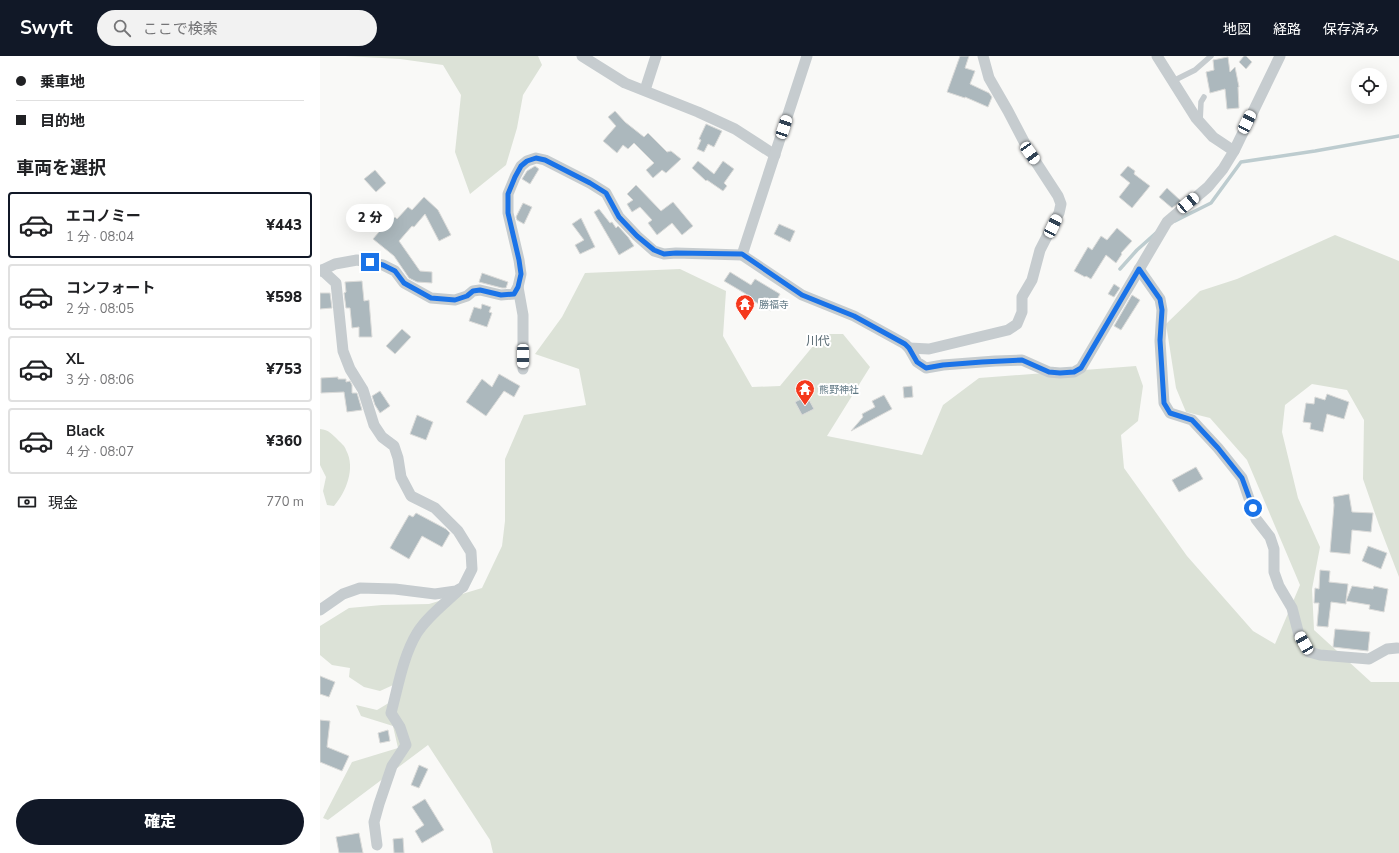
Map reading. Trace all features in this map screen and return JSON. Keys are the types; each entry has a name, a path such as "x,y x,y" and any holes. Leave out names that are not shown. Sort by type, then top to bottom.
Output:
{"street":[{"path":"582,56 625,83 645,90 735,129 775,155"},
{"path":"645,90 656,56"},
{"path":"742,254 807,56"},
{"path":"909,348 929,349 1008,330 1017,324 1022,312 1022,297 1032,280 1040,250 1059,213 1061,204 1058,196 1030,153 989,78 983,56"},
{"path":"1157,56 1200,122 1213,137 1234,151"},
{"path":"377,845 374,822 379,804 392,766 406,745 400,727 391,713 407,656 417,633 426,622 463,587 472,569 471,552 458,531 435,508 411,496 404,484 394,446 382,437 374,425 363,390 350,369 343,351 336,283 321,270 335,264 357,260 383,265 395,271 404,283 431,298 455,300 467,296 473,291 480,290 501,295 514,294 518,287 521,274 508,213 508,194 521,166 527,161 536,158 545,160 606,193 619,217 637,236 654,250 664,254 742,254 802,295 854,316 905,344 917,362 926,368 1022,360 1049,372 1074,372 1081,368 1167,222 1208,187 1223,169 1234,151 1280,56"},
{"path":"1139,269 1160,299 1162,310 1160,340 1164,403 1170,413 1192,420 1218,448 1242,478 1256,519 1270,537 1274,549 1274,572 1279,586 1292,608 1299,635 1309,652 1320,655 1369,659 1387,649 1397,648"},
{"path":"518,287 523,315 523,369"},
{"path":"320,610 343,594 360,588 395,589 435,594 460,589"}],"lane":[{"path":"1173,81 1195,70 1211,56"},
{"path":"1200,122 1201,102 1204,97"}],"shaded area":[{"path":"345,56 538,56 542,65 523,95 517,128 506,165 470,194 455,152 461,95 443,65 400,59"},
{"path":"1335,235 1399,261 1399,577 1363,479 1364,420 1347,390 1312,384 1285,405 1282,432 1298,498 1320,547 1312,589 1314,630 1371,682 1399,682 1399,853 493,853 490,840 428,745 328,820 323,818 352,762 398,748 393,726 361,716 356,705 377,710 397,698 402,681 380,691 364,687 349,677 350,668 332,665 320,655 320,626 349,608 382,605 429,604 482,588 502,546 505,521 505,459 524,415 586,405 579,369 535,354 562,317 585,273 680,269 726,291 723,336 752,387 780,386 823,334 843,334 870,367 827,436 922,455 943,405 979,378 1136,366 1143,386 1138,421 1121,435 1124,468 1187,556 1253,631 1275,644 1300,585 1247,460 1210,418 1186,412 1176,388 1166,324 1200,291 1237,279"},
{"path":"320,429 328,431 334,436 345,447 349,457 350,472 346,487 334,506 327,505 323,491 326,477 320,465"}],"building":[{"path":"960,56 969,56 965,68 975,71 970,84 989,93 992,97 988,107 965,97 947,92"},
{"path":"1244,56 1252,62 1246,69 1239,62"},
{"path":"1228,57 1230,72 1235,67 1239,87 1239,108 1227,109 1225,89 1210,93 1206,72 1214,70 1213,60"},
{"path":"615,111 625,122 644,137 648,133 667,152 671,151 681,159 666,173 662,170 653,178 646,170 654,163 634,143 628,149 623,145 617,153 603,141 616,126 608,117"},
{"path":"706,124 722,131 714,147 708,144 704,152 697,149 701,140 699,139"},
{"path":"698,161 714,174 723,161 734,169 724,183 727,186 723,191 707,180 706,181 692,168"},
{"path":"535,166 539,169 530,184 522,179 527,171"},
{"path":"1128,166 1135,171 1134,174 1150,186 1132,208 1119,197 1130,183 1120,175"},
{"path":"375,170 386,183 376,192 364,179"},
{"path":"636,185 661,211 673,202 693,226 682,235 672,223 657,235 648,223 652,220 640,207 632,212 627,204 633,200 627,194"},
{"path":"1167,188 1181,201 1172,208 1159,197"},
{"path":"424,197 438,210 451,235 439,241 425,214 399,241 420,271 432,272 432,283 417,282 409,278 394,256 373,239 384,226 382,224 390,215 397,219 408,207 412,210"},
{"path":"523,203 532,207 524,224 517,220 516,217"},
{"path":"599,209 610,223 612,222 616,228 618,226 634,246 619,255 594,212"},
{"path":"581,218 595,247 580,254 575,245 584,240 572,224"},
{"path":"779,224 795,231 790,242 774,234"},
{"path":"1117,228 1132,241 1121,253 1122,254 1116,263 1106,255 1091,279 1074,271 1088,247 1092,250 1101,236 1107,240"},
{"path":"730,272 751,285 755,279 780,294 771,311 745,296 746,294 724,281"},
{"path":"482,273 508,282 506,288 479,282"},
{"path":"362,281 364,301 369,300 372,337 359,337 359,327 352,328 350,308 346,308 344,293 346,292 345,282"},
{"path":"1114,284 1120,288 1114,297 1108,294"},
{"path":"320,293 330,293 332,308 320,309"},
{"path":"1132,295 1140,300 1121,330 1114,326"},
{"path":"482,304 491,307 489,312 492,313 487,327 469,321 474,307 481,309"},
{"path":"402,329 411,337 395,354 386,346"},
{"path":"499,374 520,386 514,397 504,391 486,416 466,402 482,379 492,387"},
{"path":"338,377 338,379 346,379 346,382 350,381 352,385 352,393 357,393 362,410 347,412 344,392 321,393 321,378"},
{"path":"912,386 913,397 904,398 903,387"},
{"path":"380,391 390,406 380,413 372,396"},
{"path":"1327,394 1349,402 1344,419 1327,414 1323,432 1310,429 1311,423 1303,422 1306,403 1314,404 1315,397 1325,400"},
{"path":"884,395 892,409 851,431 863,417 862,414 875,407 872,401"},
{"name":"熊野神社","path":"807,396 814,409 802,415 795,402"},
{"path":"417,415 433,422 426,440 410,434"},
{"path":"1196,467 1203,479 1179,492 1172,480"},
{"path":"1349,494 1352,512 1373,513 1371,532 1352,530 1350,554 1330,552 1334,505 1333,497"},
{"path":"416,513 446,529 450,533 442,547 422,536 409,559 390,548 409,515 413,517"},
{"path":"1368,546 1387,553 1381,569 1362,561"},
{"path":"1320,570 1330,571 1329,582 1348,584 1346,604 1331,602 1328,627 1317,626 1319,603 1314,603 1315,588 1319,589"},
{"path":"1352,586 1373,589 1374,586 1388,589 1384,612 1369,609 1370,605 1346,601"},
{"path":"1335,629 1370,632 1368,651 1333,647"},
{"path":"320,676 335,682 329,697 320,694"},
{"path":"320,720 330,721 327,747 349,756 342,771 320,762"},
{"path":"388,730 390,741 380,743 378,733"},
{"path":"419,765 428,769 419,788 411,785"},
{"path":"425,799 444,830 422,843 415,831 424,825 412,807"},
{"path":"359,833 363,853 339,853 336,837"},
{"path":"403,838 404,853 394,853 393,839"}],"waterway":[{"path":"1175,221 1211,203 1241,162 1399,136"},
{"path":"1120,269 1137,250 1156,233"}],"place":[{"name":"勝福寺","path":"745,321"},
{"name":"熊野神社","path":"805,406"}],"district":[{"name":"川代","path":"818,341"}],"route":[{"path":"370,262 383,265 395,271 404,283 431,298 455,300 467,296 473,291 480,290 501,295 514,294 518,287 521,274 508,213 508,194 521,166 527,161 536,158 545,160 606,193 619,217 637,236 654,250 664,254 742,254 802,295 854,316 905,344 917,362 926,368 943,365 1022,360 1049,372 1074,372 1081,368 1139,269 1160,299 1162,310 1160,340 1164,403 1170,413 1192,420 1218,448 1242,478 1253,508"}]}
